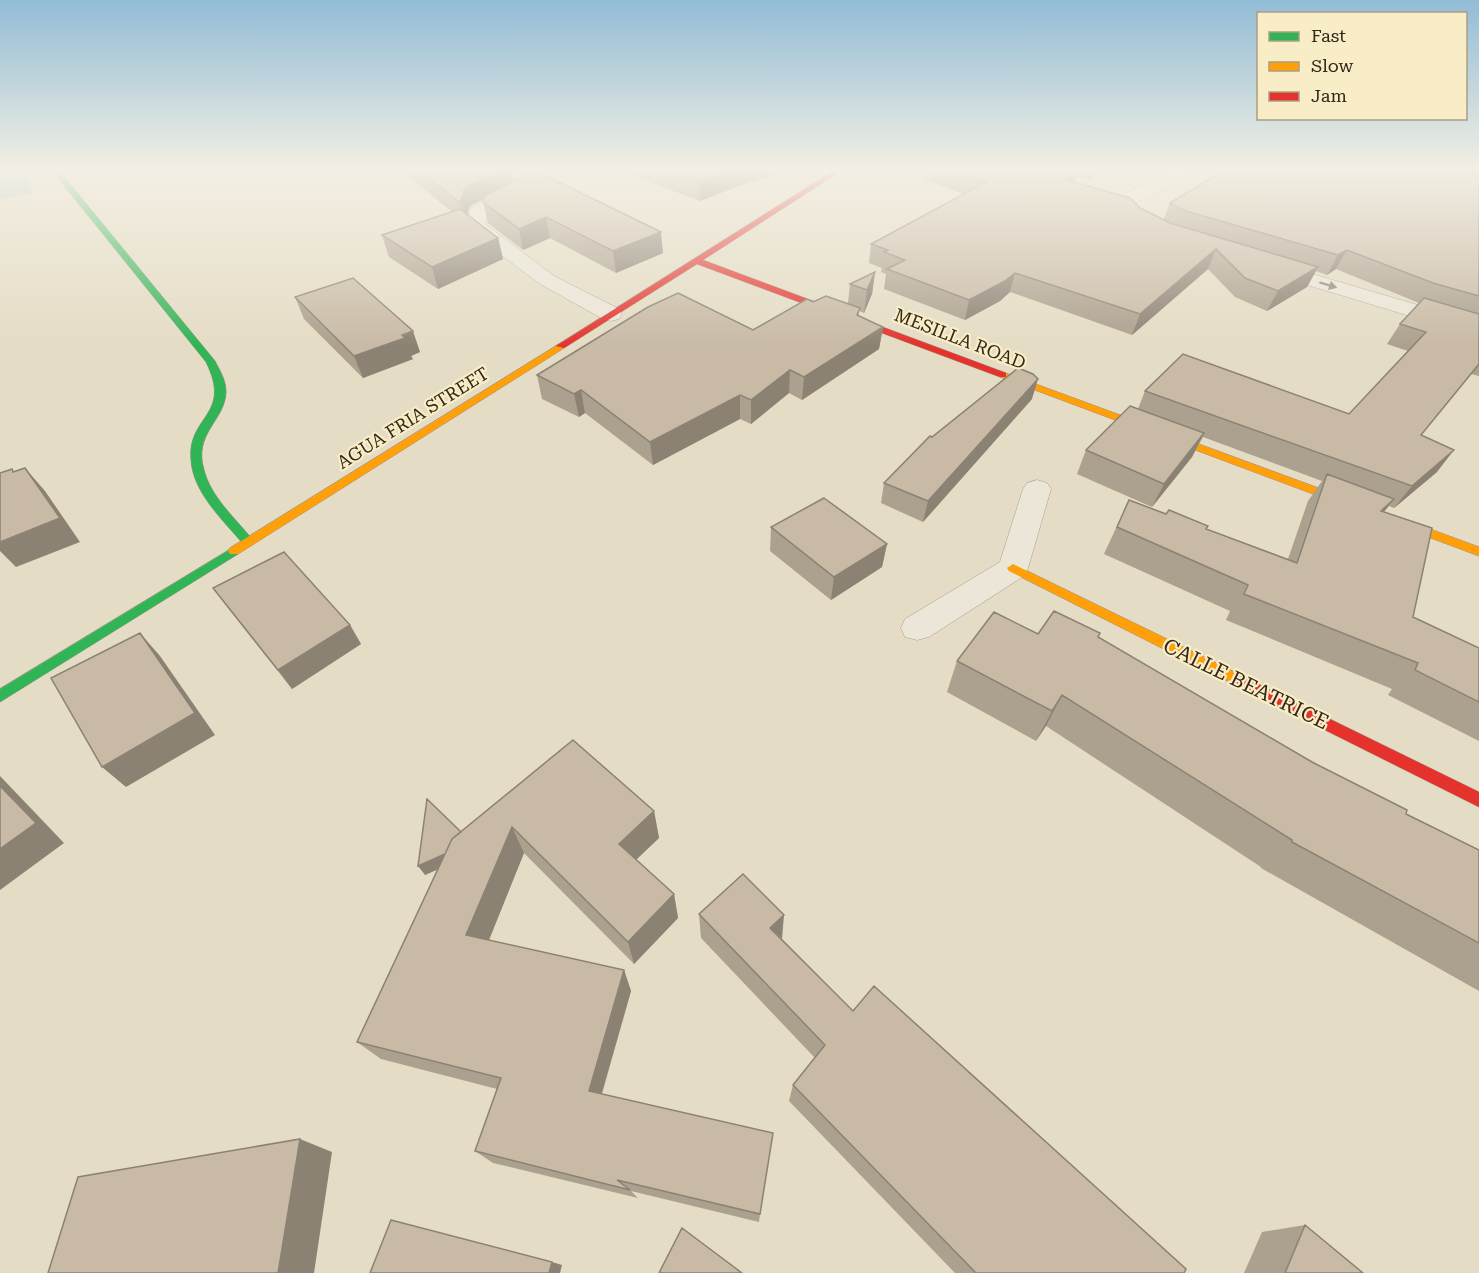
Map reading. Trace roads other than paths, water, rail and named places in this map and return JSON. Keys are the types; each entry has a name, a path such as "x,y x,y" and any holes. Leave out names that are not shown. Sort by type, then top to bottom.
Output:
{"street":[{"path":"101,227 210,361 220,377 222,387 219,398 202,430 196,447 196,461 200,477 248,542"},
{"path":"477,227 547,280 611,314"},
{"name":"AGUA FRIA STREET","path":"0,696 750,227"},
{"path":"1245,260 1479,330"},
{"name":"MESILLA ROAD","path":"698,261 1479,552"},
{"path":"917,628 1013,568 1037,489"},
{"name":"CALLE BEATRICE","path":"1013,568 1479,800"}]}
